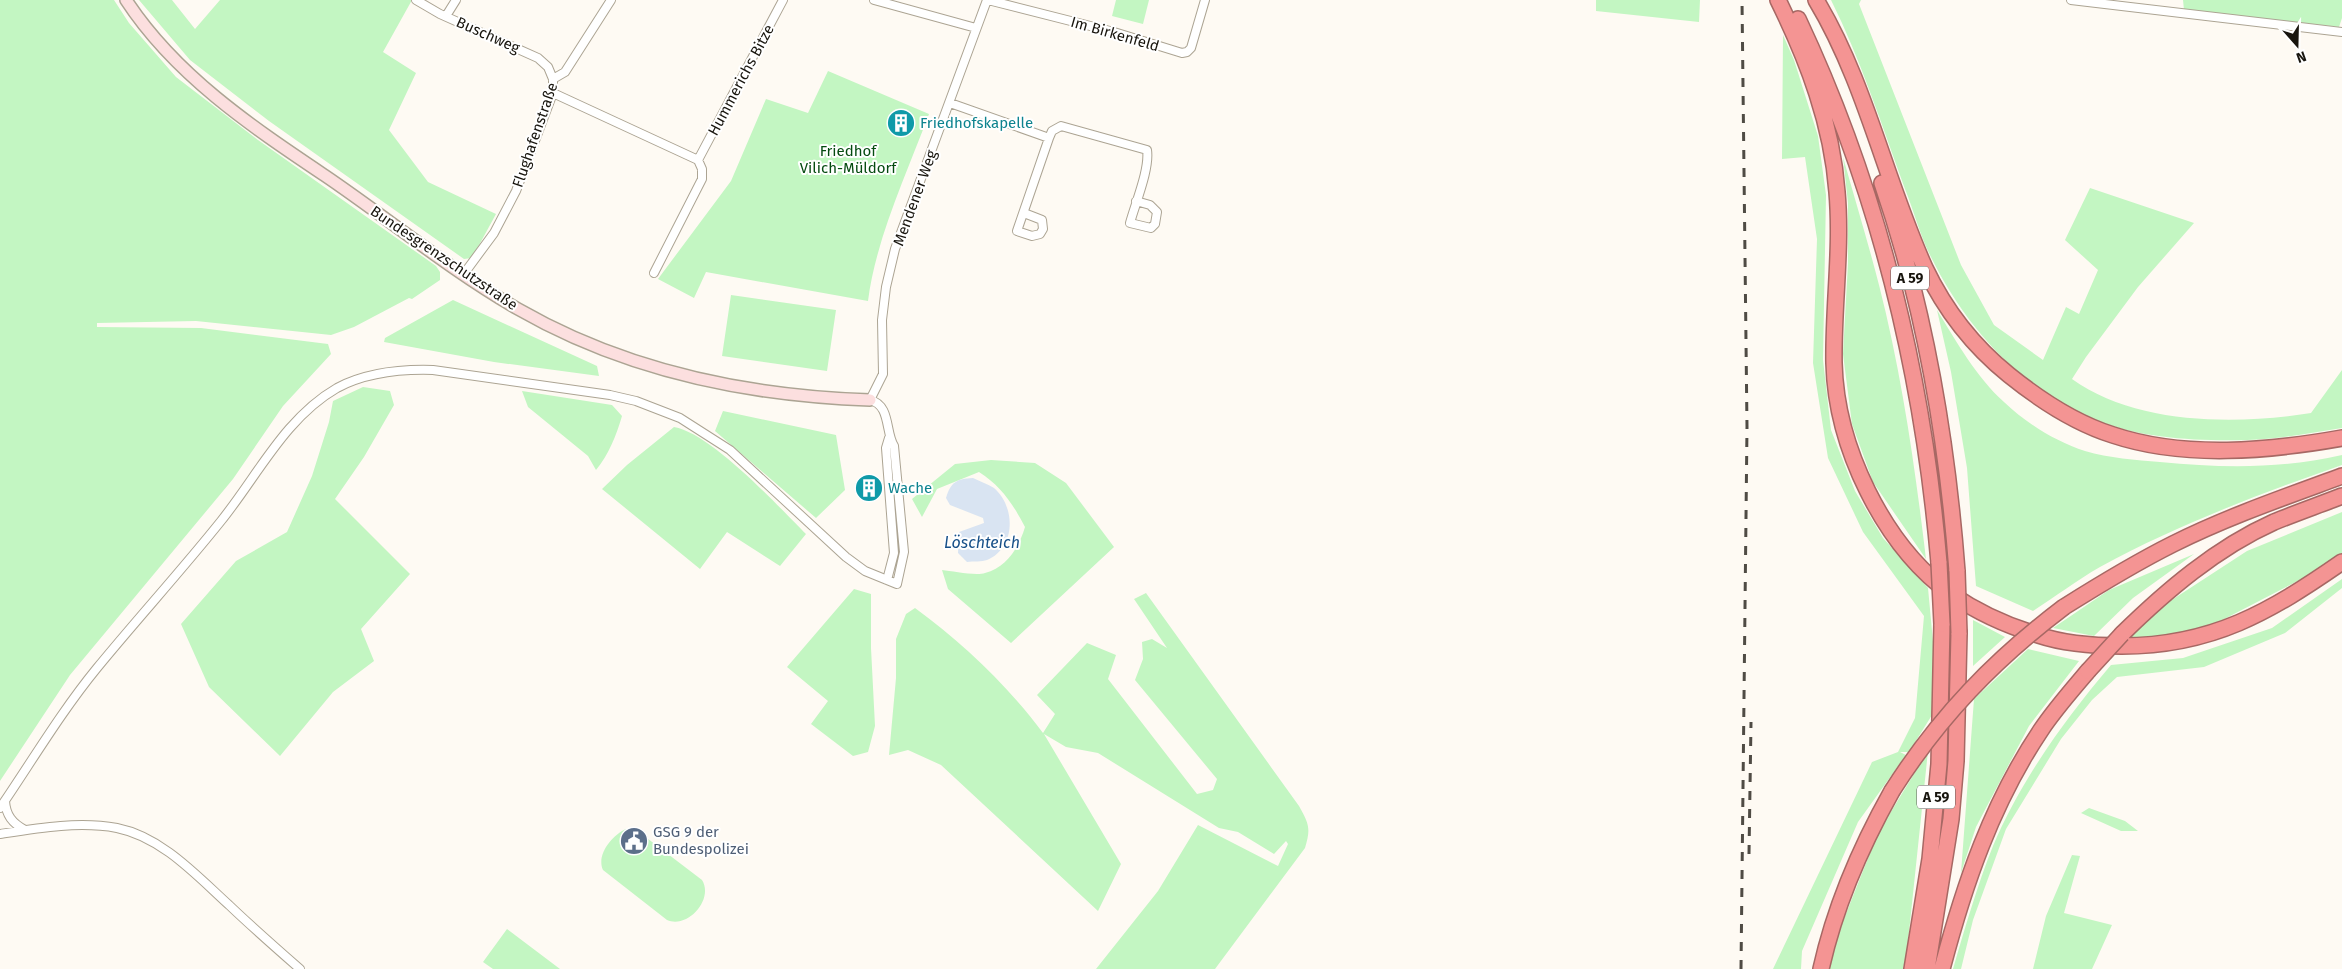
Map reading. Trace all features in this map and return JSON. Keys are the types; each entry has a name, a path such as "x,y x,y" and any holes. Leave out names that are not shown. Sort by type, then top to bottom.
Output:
{"highway":[{"name":"A 59","path":"1809,0 1857,109 1906,262 1931,368 1948,472 1957,570 1959,633 1956,762 1951,819 1927,969"},
{"path":"1816,0 1852,76 1926,270 1957,321 1974,343 2000,368 2028,391 2060,411 2113,435 2142,443 2180,448 2223,450 2272,448 2342,438"},
{"name":"A 59","path":"1782,2 1814,52 1869,197 1892,275 1917,389 1931,477 1939,563 1942,624 1940,764 1930,858 1912,969"},
{"path":"1782,2 1820,100 1833,155 1838,195 1834,363 1837,402 1847,440 1866,487 1893,534 1928,574 1952,594 1989,615 2022,630 2050,639 2090,646 2146,646 2188,640 2225,630 2256,616 2296,594 2342,562"},
{"path":"1820,969 1835,916 1854,865 1892,791 1924,744 1958,702 2016,646 2064,607 2109,579 2172,544 2256,508 2342,476"},
{"path":"1942,969 1958,906 1980,847 2009,784 2041,730 2088,671 2151,606 2188,575 2238,542 2273,523 2342,496"}],"street":[{"name":"Bundesgrenzschutzstraße","path":"126,0 150,33 201,85 261,132 463,275 517,308 571,337 672,373 791,396 870,400"},
{"name":"Buschweg","path":"416,0 446,16 538,58 548,67 553,79"},
{"path":"446,16 456,0"},
{"name":"Flughafenstraße","path":"463,275 494,233 516,191 553,93 553,79 565,72 611,0"},
{"name":"Hummerichs Bitze","path":"698,160 783,0"},
{"path":"874,0 976,28"},
{"name":"Mendener Weg","path":"870,400 883,374 882,320 886,288 895,249 988,0"},
{"name":"Im Birkenfeld","path":"988,0 1114,32 1182,53 1187,52 1191,48 1205,0"},
{"path":"2071,0 2342,32"},
{"path":"553,93 698,160 702,169 702,179 654,273"},
{"path":"950,103 1049,138"},
{"path":"1024,213 1052,131 1062,126 1147,150 1148,158 1136,201"},
{"path":"0,808 91,675 201,546 296,421 337,388 378,373 433,370 610,395 658,408 700,428 730,450 846,557 865,571 897,584 904,552 894,446 889,438 884,413 878,403 870,400"},
{"path":"887,580 894,553 886,448 889,438"},
{"path":"891,511 900,510"},
{"path":"5,801 8,816 14,824 25,830"},
{"path":"0,834 51,827 104,826 120,828 145,838 177,858 300,969"}],"green space":[{"path":"0,0 114,0 129,23 176,77 258,140 436,266 440,272 440,280 412,299 409,298 354,327 331,335 196,321 97,323 97,327 201,328 328,344 331,354 283,406 233,479 70,675 0,781"},
{"path":"139,0 172,0 195,29 220,0 412,0 383,52 416,73 389,130 428,182 496,214 472,258 464,259 269,121 190,60"},
{"path":"1116,0 1149,0 1143,24 1112,16"},
{"path":"1596,0 1700,0 1699,22 1596,11"},
{"path":"1831,0 1861,0 1859,4 1961,265 1994,325 2043,360 2066,307 2079,314 2098,270 2065,240 2090,188 2194,223 2138,287 2072,379 2098,394 2126,405 2156,413 2187,418 2251,419 2311,413 2342,370 2342,428 2283,437 2247,440 2170,438 2151,435 2096,420 2069,407 2020,374 1979,332 1945,283 1931,257 1920,232 1862,70"},
{"path":"2183,0 2342,0 2342,18 2339,27 2184,10"},
{"path":"1783,35 1794,60 1818,136 1826,195 1823,360 1831,430 1855,491 1883,538 1928,588 1935,663 1932,715 1909,752 1900,752 1906,755 1858,822 1802,951 1801,969 1773,969 1872,762 1898,752 1915,718 1924,616 1863,532 1828,458 1813,363 1817,239 1805,157 1782,159"},
{"name":"Friedhof Vilich-Müldorf","path":"828,71 929,114 885,230 872,277 868,301 706,272 694,298 658,279 731,181 766,99 808,113"},
{"path":"1843,157 1875,269 1895,353 1926,559 1873,482 1852,424 1843,354 1848,263 1848,203"},
{"path":"731,295 836,310 827,371 722,356"},
{"path":"453,300 597,366 599,376 494,362 384,342 385,338"},
{"path":"1937,310 1968,359 1994,392 2013,410 2032,424 2052,437 2074,447 2122,458 2229,466 2296,463 2342,455 2342,465 2249,499 2159,537 2100,567 2033,611 1976,586 1967,468 1951,372"},
{"path":"363,387 390,391 394,405 364,457 335,499 410,574 361,629 374,661 333,692 280,756 209,687 181,624 236,561 287,532 312,476 329,422 333,401"},
{"path":"522,391 612,405 622,416 612,444 596,470 588,456 528,407"},
{"path":"723,411 836,435 845,490 816,518 715,431"},
{"path":"674,427 689,432 725,456 762,489 806,534 780,566 727,532 700,569 602,489 627,465"},
{"path":"991,460 1035,463 1066,483 1114,547 1011,643 948,589 942,570 981,574 993,570 1006,561 1016,549 1025,527 1011,503 994,483 979,472 937,489 922,517 912,499 955,464"},
{"path":"2342,512 2342,554 2313,573 2205,629 2156,638 2129,638 2161,607 2247,551"},
{"path":"2194,554 2133,598 2094,636 2053,628 2109,590"},
{"path":"2342,579 2342,588 2285,633 2204,667 2117,677 2092,700 2061,739 2006,829 1973,920 1961,969 1953,969 1971,907 2004,821 2045,751 2111,665 2183,658 2272,628"},
{"path":"854,589 871,594 871,648 875,726 868,752 853,756 811,724 828,701 787,667"},
{"path":"1146,593 1299,806 1308,826 1305,848 1215,969 1096,969 1158,891 1198,825 1278,866 1288,844 1286,841 1274,854 1238,832 1219,828 1098,753 1066,747 1044,734 1121,864 1098,911 941,765 908,750 889,755 896,678 896,639 906,614 915,608 933,621 984,666 1015,698 1043,733 1055,714 1037,695 1087,643 1116,655 1108,679 1197,794 1213,790 1217,779 1135,680 1143,659 1142,642 1152,639 1167,648 1134,599"},
{"path":"1973,620 2005,637 1973,666"},
{"path":"2028,649 2079,661 2029,726 1976,827 1961,873 1974,699"},
{"path":"1928,751 1907,951 1903,969 1829,969 1832,949 1878,833"},
{"path":"2089,808 2125,821 2138,831 2121,831 2081,813"},
{"path":"626,829 639,832 702,880 705,896 697,911 683,920 675,922 667,920 603,870 602,858 607,846"},
{"path":"2072,855 2080,856 2064,913 2112,925 2092,969 2033,969 2046,916"},
{"path":"507,929 560,969 493,969 483,962"}],"water":[{"name":"Löschteich","path":"973,478 994,488 1001,496 1009,516 1010,527 1008,537 997,554 985,561 967,562 958,553 959,532 984,523 983,518 950,505 946,498 955,482"}],"railway":[{"path":"1741,969 1747,427 1742,0"},
{"path":"1749,854 1751,722"}],"place":[{"name":"Friedhofskapelle","path":"901,123"},
{"name":"Wache","path":"869,488"},
{"name":"GSG 9 der Bundespolizei","path":"634,841"}]}
